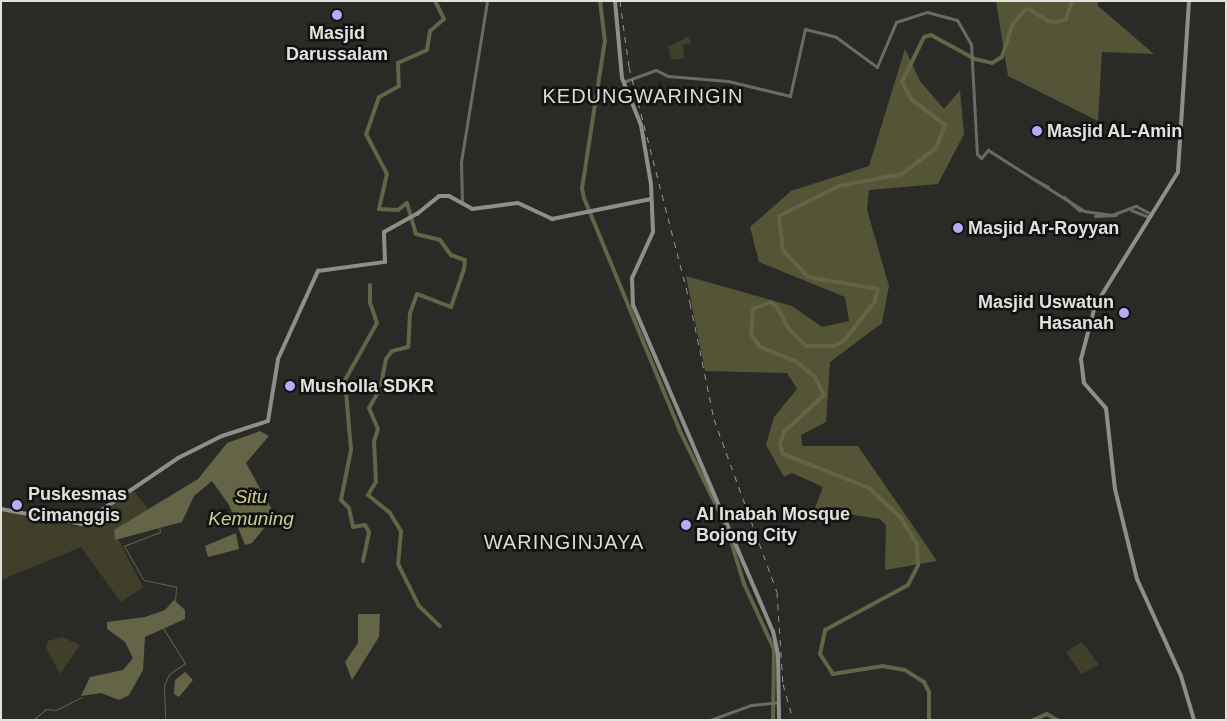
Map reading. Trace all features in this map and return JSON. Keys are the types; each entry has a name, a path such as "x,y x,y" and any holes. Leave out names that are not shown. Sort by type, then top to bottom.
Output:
{"main road":[{"path":"615,1 623,82 641,125 651,199 653,232 632,278 633,305 773,631 778,654 776,702 778,720"},
{"path":"1189,1 1179,164 1091,314 1082,347 1082,373 1084,383 1105,405 1115,489 1134,569 1183,682 1194,720"},
{"path":"1,508 81,524 178,458 222,436 268,421 273,411 273,379 298,309 319,270 384,262 382,234 417,214 444,194 472,209 518,203 552,219 651,199"}],"street":[{"path":"462,204 460,170 466,119 487,1"},
{"path":"623,82 656,70 668,76 728,81 790,96 805,29 836,37 877,67 896,22 927,12 958,20 973,50 975,150 981,158 987,150 1084,211 1112,215 1136,206 1150,215"},
{"path":"710,720 776,702"}],"shaded area":[{"path":"996,1 1098,1 1098,6 1154,54 1102,52 1098,121 1008,76"},
{"path":"689,36 691,43 683,45 684,58 671,60 668,47"},
{"path":"905,49 920,81 944,109 960,90 964,134 938,184 869,190 867,210 889,286 882,323 830,362 826,422 801,435 802,446 858,446 937,561 885,570 886,525 880,519 848,514 809,523 823,487 792,473 784,477 766,445 774,417 797,389 787,373 705,371 686,276 792,306 822,327 849,321 845,297 759,262 750,227 791,191 869,166"},
{"path":"134,491 149,510 114,531 143,587 121,602 81,547 1,580 1,510 78,527"},
{"path":"62,637 80,645 60,674 46,648 48,641"},
{"path":"1082,642 1099,665 1081,674 1066,652"}],"water":[{"name":"Situ Kemuning","path":"260,431 269,436 246,463 271,508 265,527 252,543 245,545 229,505 212,481 194,496 182,522 115,540 114,530 198,479 227,443"},
{"path":"236,533 239,549 208,557 205,546"},
{"path":"174,600 185,610 185,619 145,637 143,670 129,695 119,700 101,693 81,696 90,677 123,670 133,658 125,642 107,629 107,622 145,617 165,610"},
{"path":"358,614 380,614 379,637 352,680 345,662 358,643"},
{"path":"185,672 193,680 179,697 174,694 175,680"}],"waterway":[{"path":"435,1 444,19 430,31 427,50 398,63 399,86 379,97 366,134 387,174 379,209 398,210 407,203 416,234 440,240 451,255 465,260 464,269 451,307 417,294 410,313 408,347 392,351 386,359 380,389 369,408 378,429 374,441 376,482 368,495 390,513 401,531 398,564 419,606 440,626"},
{"path":"600,1 605,40 582,188 584,198 679,429 727,528 744,584 774,649 773,720"},
{"path":"929,720 929,692 924,682 905,670 883,666 833,674 820,654 825,630 908,585 918,565 917,544 900,517 869,488 783,454 780,445 784,432 824,395 815,377 795,361 760,347 751,334 753,309 770,302 777,307 789,329 806,346 834,346 844,341 875,301 878,289 808,277 783,250 779,216 839,186 902,174 936,148 945,125 911,99 902,82 924,37 931,35 975,59 992,63 1002,57 1013,24 1024,11 1029,9 1048,21 1058,22 1066,19 1072,1"},
{"path":"363,561 369,532 365,525 353,527 349,508 341,500 351,450 345,380 377,323 370,303 370,285"},
{"path":"159,525 160,532 124,546 144,580 176,587 175,601"},
{"path":"163,628 185,663 169,674 164,685 165,720"},
{"path":"33,720 46,709 56,710 82,697"},
{"path":"1033,720 1047,714 1057,720"},
{"path":"5,719 28,719"}],"railway":[{"path":"620,1 629,67 690,303 714,419 777,592 783,684 793,720"}],"place":[{"name":"Masjid Darussalam","path":"337,15"},
{"name":"Masjid AL-Amin","path":"1037,131"},
{"name":"Masjid Ar-Royyan","path":"958,228"},
{"name":"Masjid Uswatun Hasanah","path":"1124,313"},
{"name":"Musholla SDKR","path":"290,386"},
{"name":"Puskesmas Cimanggis","path":"17,505"},
{"name":"Al Inabah Mosque Bojong City","path":"686,525"}],"district":[{"name":"KEDUNGWARINGIN","path":"643,96"},
{"name":"WARINGINJAYA","path":"564,542"}]}
